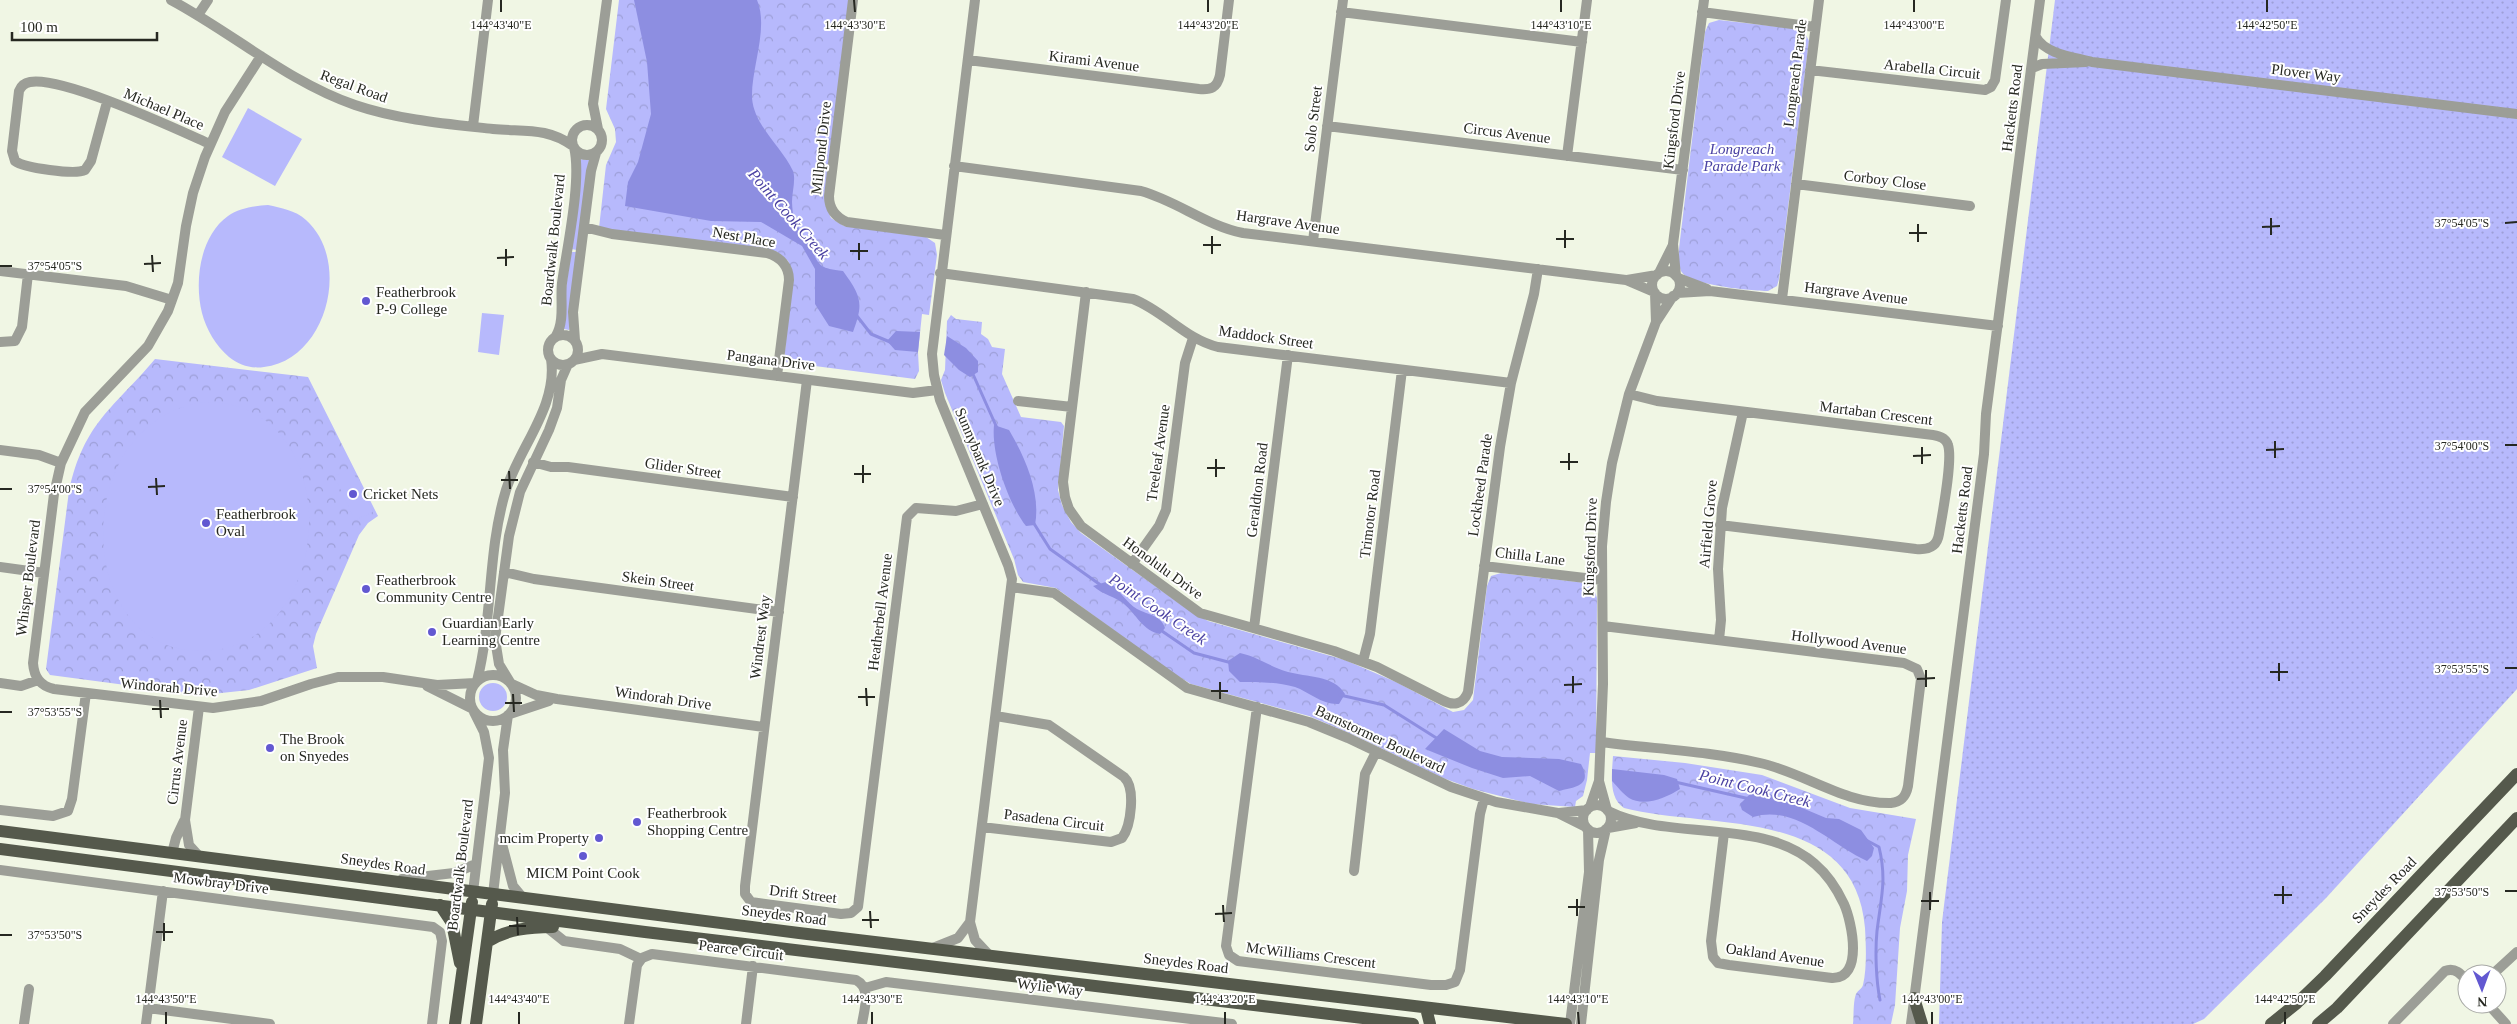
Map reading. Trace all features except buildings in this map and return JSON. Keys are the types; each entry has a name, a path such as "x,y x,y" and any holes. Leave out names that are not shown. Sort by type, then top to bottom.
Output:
{"main road":[{"name":"Sneydes Road","path":"2271,1024 2298,1003 2325,976 2517,774"},
{"path":"2318,1024 2337,1008 2517,818"},
{"name":"Sneydes Road","path":"0,831 930,949 1566,1024"},
{"path":"0,849 471,909 542,922 606,927 1413,1024"},
{"path":"172,853 192,874"},
{"name":"Boardwalk Boulevard","path":"455,1024 473,892"},
{"path":"476,1024 493,894"},
{"path":"440,905 452,923 462,977"},
{"path":"667,916 680,931 716,940"},
{"path":"487,942 496,936 542,922"},
{"path":"1914,998 1922,1024"},
{"path":"1418,1024 1426,1008"},
{"path":"1426,1008 1430,1024"}],"street":[{"name":"Regal Road","path":"171,0 316,88 356,106 404,118 473,126 550,133 578,128"},
{"path":"198,15 208,0"},
{"path":"473,126 488,0"},
{"path":"593,104 572,137 574,147 586,156 596,153 603,142 598,129 593,104 607,0"},
{"name":"Millpond Drive","path":"853,0 829,196 831,209 836,216 847,222 945,235"},
{"name":"Sunnybank Drive","path":"975,0 940,273 933,345 937,390 1012,576 970,922 975,940 989,955"},
{"name":"Kirami Avenue","path":"968,60 1211,89 1216,86 1220,75 1229,0"},
{"name":"Solo Street","path":"1313,241 1343,0"},
{"path":"1567,156 1587,0"},
{"name":"Kingsford Drive","path":"1677,277 1674,244 1704,0"},
{"name":"Longreach Parade","path":"1782,299 1819,0"},
{"name":"Arabella Circuit","path":"1810,70 1985,90 1991,87 1996,76 2006,0"},
{"name":"Hacketts Road","path":"1911,1024 1940,810 1998,326 2040,0"},
{"path":"1341,12 1582,42"},
{"path":"1702,12 1815,27"},
{"name":"Plover Way","path":"2036,37 2043,46 2051,50 2092,62"},
{"name":"Whisper Boulevard","path":"36,677 33,663 54,494 61,463 86,412 148,346 172,300 178,284 193,193 210,144 225,112 261,56"},
{"name":"Plover Way","path":"2032,68 2042,64 2092,62 2517,114"},
{"name":"Michael Place","path":"107,102 91,161 85,170 76,172 27,166 14,160 12,151 20,88 26,83 36,81 55,84 107,102 210,144"},
{"path":"578,128 589,125 598,129"},
{"name":"Circus Avenue","path":"1327,126 1683,170"},
{"name":"Regal Road","path":"550,133 574,147"},
{"name":"Boardwalk Boulevard","path":"556,336 561,325 562,286 576,173 574,147"},
{"name":"Boardwalk Boulevard","path":"575,341 573,312 591,171 596,153"},
{"name":"Hargrave Avenue","path":"954,166 1141,191 1164,199 1223,228 1626,280 1655,292"},
{"name":"Corboy Close","path":"1796,184 1970,206"},
{"name":"Nest Place","path":"584,231 767,254 783,262 788,271 789,280 777,376"},
{"name":"Kingsford Drive","path":"1658,274 1674,244"},
{"name":"Lockheed Parade","path":"1458,704 1466,698 1468,692 1500,447 1511,384 1534,294 1538,269"},
{"path":"0,271 126,286 172,300"},
{"path":"1668,272 1677,277 1680,286 1675,295 1663,298 1655,292 1652,283 1658,274 1668,272"},
{"name":"Maddock Street","path":"940,273 1124,297 1142,303 1192,338 1218,346 1511,384"},
{"path":"0,342 14,341 21,333 28,274"},
{"name":"Hargrave Avenue","path":"1626,280 1658,274"},
{"name":"Hargrave Avenue","path":"1677,277 1710,291"},
{"name":"Hargrave Avenue","path":"1675,295 1710,291 1998,326"},
{"name":"Honolulu Drive","path":"1086,292 1064,469 1064,490 1067,503 1072,515 1081,526 1200,613 1318,645 1363,661 1442,700 1458,704"},
{"name":"Kingsford Drive","path":"1655,292 1656,322"},
{"name":"Kingsford Drive","path":"1608,810 1600,782 1603,626 1602,546 1607,492 1629,394 1656,322 1675,295"},
{"path":"493,894 505,793 503,750 509,714 516,699 511,683 499,664 495,648 504,576 513,518 535,459 554,418 561,380 578,351 575,341 566,335 556,336 548,346 551,359 552,381 550,393 512,471 500,510 492,553 484,650 476,682 470,696 474,711 487,720 494,721 509,714"},
{"name":"Treeleaf Avenue","path":"1132,564 1159,526 1166,510 1185,363 1192,338"},
{"name":"Pangana Drive","path":"575,341 602,354 913,393 937,390"},
{"name":"Pangana Drive","path":"571,362 602,354"},
{"name":"Geraldton Road","path":"1254,628 1288,355"},
{"path":"551,359 559,364 571,362"},
{"name":"Trimotor Road","path":"1363,661 1370,634 1402,370"},
{"name":"Windrest Way","path":"747,897 745,886 807,380"},
{"name":"Martaban Crescent","path":"1629,394 1650,400 1942,437 1948,445 1949,452 1939,534 1933,546 1922,549 1720,525"},
{"path":"1018,401 1072,407"},
{"name":"Airfield Grove","path":"1719,640 1721,620 1718,569 1720,525 1727,476 1743,412"},
{"path":"0,450 39,455 61,463"},
{"name":"Glider Street","path":"535,459 551,467 793,497"},
{"name":"Heatherbell Avenue","path":"856,910 859,903 907,517 916,508 956,511 983,504"},
{"name":"Chilla Lane","path":"1484,566 1602,580"},
{"path":"0,567 44,573"},
{"name":"Skein Street","path":"504,576 778,612"},
{"name":"Barnstormer Boulevard","path":"1011,587 1054,594 1187,688 1322,727 1430,779 1484,799 1558,813 1587,828"},
{"name":"Hollywood Avenue","path":"1601,742 1759,762 1785,770 1849,796 1897,802 1903,798 1908,786 1921,684 1917,669 1904,663 1603,626"},
{"path":"476,682 490,675 498,675 511,683"},
{"name":"Windorah Drive","path":"36,677 49,688 200,707 247,704 338,677 383,677 446,686 476,682"},
{"name":"Windorah Drive","path":"511,683 536,695 558,699 764,727"},
{"name":"Windorah Drive","path":"424,684 474,711"},
{"path":"0,810 53,816 68,811 72,799 86,693"},
{"name":"Windorah Drive","path":"509,714 539,702 558,699"},
{"name":"Cirrus Avenue","path":"200,707 185,820 189,845 200,856"},
{"name":"McWilliams Crescent","path":"1257,707 1226,946 1228,955 1238,962 1432,984 1452,984 1457,979 1460,970 1484,799"},
{"name":"Boardwalk Boulevard","path":"473,892 489,758 484,732 474,711"},
{"name":"Pasadena Circuit","path":"982,827 1111,842 1122,838 1128,820 1132,791 1130,784 1124,777 1049,725 996,716"},
{"path":"1354,872 1365,774 1376,752"},
{"name":"Kingsford Drive","path":"1589,808 1600,782"},
{"path":"1570,1024 1589,872 1587,828 1583,818 1589,808 1601,806 1636,822 1724,833"},
{"name":"Barnstormer Boulevard","path":"1558,813 1589,808"},
{"path":"1581,1024 1599,860 1611,819 1608,810"},
{"name":"Cirrus Avenue","path":"172,853 176,838 185,820"},
{"path":"1587,828 1599,832 1607,828 1636,822"},
{"name":"Oakland Avenue","path":"1724,833 1766,839 1785,845 1810,859 1824,873 1844,905 1851,931 1851,963 1848,972 1840,978 1729,965 1718,962 1713,958 1710,948 1724,833"},
{"path":"500,836 510,879 516,893 523,898"},
{"path":"383,880 454,873 476,864"},
{"name":"Mowbray Drive","path":"0,870 428,926 437,930 442,941 432,1024"},
{"path":"146,1024 163,891"},
{"name":"Drift Street","path":"747,897 754,903 833,913 847,914 856,910"},
{"path":"542,922 564,941 620,949 641,959 636,967 630,1024"},
{"path":"930,949 956,939 970,922"},
{"path":"2504,964 2517,952"},
{"name":"Pearce Circuit","path":"641,959 646,955 656,954 752,966 851,979 858,981 864,988"},
{"path":"746,1024 752,966"},
{"path":"2393,1024 2445,971 2450,969 2457,972"},
{"name":"Wylie Way","path":"864,988 886,982 1232,1024"},
{"path":"862,1024 866,998 864,988"},
{"path":"24,1024 29,989"},
{"path":"148,1008 270,1024"},
{"path":"2497,1014 2506,1024"}],"green space":[{"path":"619,0 849,0 825,204 831,218 844,226 926,237 935,243 937,255 929,315 922,314 918,352 919,371 915,379 784,362 792,270 788,261 777,252 599,228 606,165 616,142 615,129 606,109"},
{"path":"2055,0 2517,0 2517,689 2326,898 2204,1019 2193,1024 1939,1024 1942,922"},
{"name":"Longreach Parade Park","path":"1719,20 1798,29 1805,33 1809,41 1779,279 1777,286 1768,291 1721,286 1695,280 1686,276 1681,271 1679,264 1705,32 1709,23"},
{"path":"248,108 302,139 275,186 222,157"},
{"path":"580,159 589,160 577,250 571,249"},
{"path":"268,205 283,208 306,220 320,238 328,259 330,283 326,306 317,328 304,347 286,360 264,367 245,366 224,353 206,325 200,300 199,274 205,247 211,235 228,216 242,209"},
{"path":"571,252 576,252 569,330 564,329 564,302"},
{"path":"482,313 504,315 499,355 478,352"},
{"path":"951,315 956,319 982,322 981,334 988,339 992,347 1005,349 1002,374 1021,417 1061,422 1064,426 1058,490 1062,505 1071,522 1081,533 1187,609 1208,621 1345,660 1396,682 1453,712 1464,710 1473,700 1487,586 1491,576 1501,573 1586,583 1593,586 1597,598 1596,753 1590,753 1583,796 1576,801 1575,807 1531,804 1473,789 1443,778 1356,736 1309,716 1191,684 1168,670 1056,588 1023,582 1018,575 1014,559 941,380 945,370 947,321"},
{"path":"155,359 308,377 378,516 368,523 359,535 316,634 313,646 317,668 249,690 212,694 186,693 50,675 46,669 69,491 75,468 83,448 102,418"},
{"name":"Featherbrook Oval","path":"206,402 253,413 285,441 304,481 309,526 301,572 280,612 247,640 202,651 159,642 128,615 109,577 103,533 110,488 129,448 161,417"},
{"name":"Cricket Nets","path":"351,468 373,512 355,520 334,476"},
{"path":"493,683 503,687 507,697 503,707 493,711 483,707 479,697 483,687"},
{"path":"1613,756 1685,763 1762,775 1850,808 1916,819 1908,855 1907,891 1900,928 1895,1005 1891,1024 1853,1024 1855,997 1862,986 1864,978 1866,957 1865,928 1855,888 1835,860 1806,842 1772,830 1624,808 1619,804 1613,792"}],"water":[{"path":"634,0 757,0 761,23 752,86 754,108 763,127 793,171 792,202 794,216 819,264 827,268 843,271 854,287 859,300 859,314 853,332 829,326 815,304 815,269 802,246 761,222 711,221 625,206 628,182 638,162 651,114 647,62"},
{"path":"896,331 920,332 918,352 895,350 887,341"},
{"path":"947,336 966,348 978,361 978,372 970,377 959,370 944,355"},
{"path":"994,425 1009,430 1026,463 1036,500 1035,525 1026,526 1007,492 995,450"},
{"path":"1109,581 1133,606 1160,620 1165,628 1160,634 1144,626 1121,602 1093,586"},
{"path":"1240,653 1288,672 1327,680 1334,683 1345,694 1339,704 1333,704 1288,685 1240,682 1229,671 1228,661"},
{"path":"1444,729 1480,751 1502,757 1559,759 1581,764 1584,771 1584,781 1576,786 1559,791 1530,776 1503,778 1425,749"},
{"path":"1612,769 1664,775 1677,779 1680,789 1655,800 1635,801 1629,798 1612,781"},
{"path":"1767,793 1826,818 1839,819 1861,830 1874,848 1872,856 1867,861 1813,828 1784,816 1753,817 1742,810 1740,804 1750,794"}],"waterway":[{"name":"Point Cook Creek","path":"857,316 871,334 890,342"},
{"name":"Point Cook Creek","path":"972,372 997,428"},
{"name":"Point Cook Creek","path":"1033,522 1050,549 1102,586"},
{"name":"Point Cook Creek","path":"1159,629 1194,653 1232,663"},
{"name":"Point Cook Creek","path":"1340,695 1384,705 1438,739"},
{"name":"Point Cook Creek","path":"1675,782 1750,799"},
{"name":"Point Cook Creek","path":"1866,840 1879,847 1883,869 1876,947 1880,1000"}],"place":[{"name":"Featherbrook P-9 College","path":"366,301"},
{"name":"Cricket Nets","path":"353,494"},
{"name":"Featherbrook Oval","path":"206,523"},
{"name":"Featherbrook Community Centre","path":"366,589"},
{"name":"Guardian Early Learning Centre","path":"432,632"},
{"name":"The Brook on Snyedes","path":"270,748"},
{"name":"Featherbrook Shopping Centre","path":"637,822"},
{"name":"mcim Property","path":"599,838"},
{"name":"MICM Point Cook","path":"583,856"}]}
